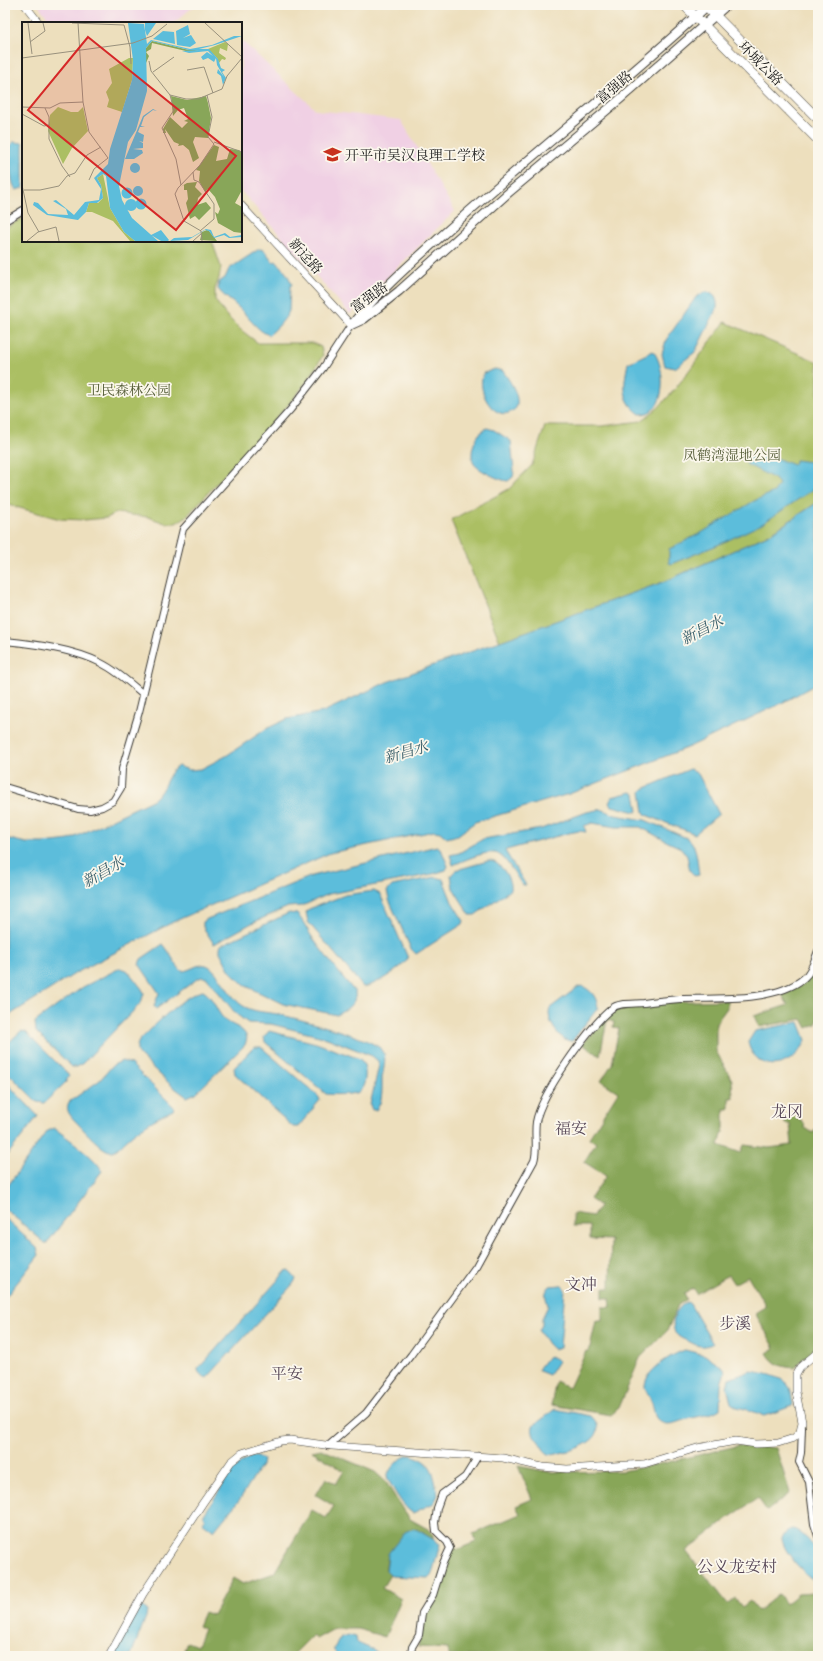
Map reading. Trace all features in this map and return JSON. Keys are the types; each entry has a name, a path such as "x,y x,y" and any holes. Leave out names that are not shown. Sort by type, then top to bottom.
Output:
{"main road":[{"name":"环城公路","path":"684,5 818,140"},
{"name":"富强路","path":"351,325 364,319 399,291 507,194 619,100 727,5"},
{"name":"环城公路","path":"707,6 715,16 818,119"},
{"name":"富强路","path":"351,325 391,282 476,205 611,91 707,6"}],"street":[{"path":"25,5 39,22"},
{"name":"新迳路","path":"242,206 351,325"},
{"path":"6,219 22,211"},
{"path":"5,787 78,809 90,810 108,804 116,797 121,788 122,769 143,694 183,529 291,409 323,368 351,325"},
{"path":"5,641 63,651 91,658 116,672 143,694"},
{"path":"328,1446 366,1412 411,1355 476,1266 534,1161 537,1151 536,1121 545,1099 583,1040 611,1009 619,1005 662,1001 748,998 774,992 795,985 805,977 810,971 818,952"},
{"path":"818,1352 800,1367 796,1374 796,1392 802,1428 801,1453 799,1462 809,1482 814,1524 818,1536"},
{"path":"108,1656 143,1594 231,1462 237,1456 250,1450 285,1440 328,1446 511,1459 555,1469 625,1466 647,1463 697,1448 736,1441 767,1444 785,1442 794,1438 802,1428"},
{"path":"411,1656 412,1647 419,1635 422,1613 432,1595 450,1548 447,1542 436,1533 435,1528 436,1508 440,1496 465,1477 478,1456"}],"shaded area":[{"path":"38,5 195,5 175,22 51,22"},
{"name":"开平市吴汉良理工学校","path":"242,41 316,110 401,120 455,211 350,314 242,192"}],"green space":[{"name":"卫民森林公园","path":"22,219 22,242 212,242 221,267 215,289 215,300 225,314 241,330 258,343 312,343 321,347 323,355 309,379 288,405 187,516 176,523 165,523 148,517 116,513 107,518 84,520 60,519 5,504 5,228"},
{"name":"凤鹤湾湿地公园","path":"725,322 818,362 818,502 770,534 666,581 500,642 451,520 509,489 532,465 545,426 602,426 641,421 658,408 676,388"},
{"path":"818,958 818,1020 816,1024 807,1028 802,1019 759,1027 754,1016 788,1005 782,995 806,982 812,973"},
{"path":"727,1000 727,1008 716,1023 716,1051 732,1080 733,1098 729,1098 729,1109 724,1109 724,1128 719,1145 741,1153 744,1145 769,1148 792,1145 790,1124 785,1124 784,1116 791,1114 805,1124 804,1127 813,1133 818,1126 818,1349 801,1361 795,1368 782,1366 772,1360 767,1353 775,1348 755,1313 766,1306 748,1276 734,1284 728,1275 696,1294 693,1288 684,1293 687,1299 678,1305 667,1331 640,1358 619,1408 611,1415 551,1405 556,1381 569,1388 586,1351 589,1351 596,1321 602,1321 602,1307 611,1307 610,1298 603,1298 603,1288 610,1288 611,1240 590,1239 590,1226 573,1226 573,1213 593,1216 600,1206 590,1199 606,1176 584,1162 596,1143 589,1138 618,1092 601,1081 612,1064 619,1028 613,1027 614,1022 607,1020 600,1056 582,1044 611,1012 619,1008 663,1002"},
{"path":"741,1445 776,1448 790,1493 767,1511 758,1498 730,1517 686,1551 728,1604 735,1598 742,1607 750,1601 758,1611 779,1594 786,1604 798,1594 814,1593 818,1590 818,1656 448,1656 448,1649 418,1647 424,1617 454,1544 456,1550 476,1542 473,1534 520,1514 516,1506 532,1499 518,1466 549,1472 622,1471"},
{"path":"321,1449 375,1472 386,1482 410,1519 428,1529 433,1535 433,1539 429,1538 421,1531 396,1546 389,1556 386,1563 386,1571 390,1575 382,1588 401,1599 385,1637 358,1629 336,1629 316,1639 312,1636 292,1656 182,1656 187,1642 197,1646 204,1629 198,1626 204,1612 213,1615 233,1578 243,1584 274,1573 312,1510 326,1518 334,1506 316,1495 326,1478 336,1484 344,1471 312,1451"}],"water":[{"path":"13,142 22,143 22,188 16,190 12,181 10,168 10,145"},
{"path":"259,249 265,252 273,262 276,261 287,274 292,284 290,287 289,311 280,324 269,335 257,327 218,289 219,282 225,278 229,269"},
{"path":"705,292 711,293 715,297 717,308 695,352 675,368 665,366 662,354 666,340 696,297"},
{"path":"653,351 660,367 662,378 660,398 656,407 649,412 640,414 629,403 626,397 625,377 628,363"},
{"path":"495,369 503,371 516,393 516,408 509,413 502,413 495,410 489,404 482,388 484,373"},
{"path":"487,428 494,430 511,441 514,471 513,477 508,481 490,475 480,469 474,464 472,459 476,438 483,430"},
{"path":"759,453 766,454 793,465 796,460 818,463 818,486 762,524 720,544 671,564 669,563 669,549 701,533 754,501 774,492 779,484 775,479 746,464 748,459"},
{"name":"新昌水","path":"818,502 818,683 780,704 689,747 569,794 475,822 458,835 447,838 440,832 434,831 330,853 173,922 76,973 5,1018 5,838 26,843 44,843 69,840 154,799 161,791 171,773 178,766 189,770 201,769 226,756 266,729 287,719 323,712 387,682 666,581 770,534"},
{"path":"690,769 697,772 719,814 695,834 646,815 644,812 641,792 643,789"},
{"path":"631,792 635,794 638,811 636,812 612,806 609,803 612,797"},
{"path":"601,809 615,815 645,820 689,839 696,851 699,875 695,876 690,871 687,856 681,848 640,827 616,827 592,823 584,826 586,832 579,831 569,833 506,850 505,851 526,885 522,885 506,861 499,854 485,853 453,865 450,855 459,853 483,839 541,829 587,812"},
{"path":"437,846 441,849 448,866 446,870 433,874 329,894 302,906 288,907 252,923 214,944 203,927 203,922 207,919 312,876"},
{"path":"488,861 501,867 509,881 510,890 475,915 470,915 453,888 451,875 456,870"},
{"path":"436,877 443,879 452,902 464,921 463,924 416,954 411,949 389,900 387,891 392,886"},
{"path":"374,891 380,894 408,958 406,962 388,976 373,984 363,987 308,922 306,912 309,909 345,895"},
{"path":"289,913 297,914 319,947 355,992 353,1003 337,1015 283,1004 244,985 230,971 220,952 221,945"},
{"path":"163,944 182,971 197,966 206,965 215,972 234,998 249,1009 286,1016 334,1029 366,1040 377,1046 383,1051 385,1061 382,1078 381,1099 376,1110 372,1110 370,1105 379,1065 378,1061 372,1056 327,1038 271,1024 248,1023 236,1014 207,978 202,977 197,979 156,1009 154,1006 159,993 139,964 141,959"},
{"path":"120,968 128,971 142,989 144,993 141,1003 83,1063 77,1067 72,1067 36,1032 35,1022 83,987"},
{"path":"582,986 593,994 598,1008 572,1041 567,1040 558,1034 552,1024 549,1013 550,1008 578,987"},
{"path":"203,991 212,1000 224,1019 243,1031 247,1038 245,1045 196,1093 187,1097 172,1086 139,1055 137,1047 139,1041 178,1004 196,993"},
{"path":"799,1022 806,1040 803,1047 792,1058 785,1062 770,1065 763,1063 752,1053 748,1042 755,1031"},
{"path":"21,1031 26,1032 69,1075 66,1082 44,1103 37,1102 5,1070 5,1046"},
{"path":"269,1031 316,1043 360,1059 365,1070 365,1079 362,1088 360,1091 354,1093 338,1095 326,1094 265,1042 264,1037"},
{"path":"254,1047 261,1047 318,1096 320,1100 298,1127 293,1127 235,1074 234,1068"},
{"path":"122,1061 131,1064 174,1107 173,1110 141,1128 116,1150 109,1151 98,1143 74,1120 68,1112 68,1106 69,1102 100,1080 113,1065"},
{"path":"5,1081 38,1116 5,1158"},
{"path":"54,1128 88,1154 102,1171 47,1243 45,1243 5,1209 5,1190 46,1132"},
{"path":"5,1218 37,1248 39,1255 5,1298"},
{"path":"287,1270 296,1279 293,1284 207,1378 201,1375 198,1369"},
{"path":"561,1285 565,1289 560,1347 553,1349 539,1330 542,1325 542,1318 548,1306 546,1291 550,1286"},
{"path":"687,1302 690,1304 713,1344 700,1346 678,1336 675,1332 673,1322 676,1313 679,1308"},
{"path":"685,1350 705,1355 724,1369 725,1372 721,1384 720,1409 712,1413 672,1424 664,1424 657,1419 655,1415 652,1403 645,1387 646,1381 654,1369 666,1359"},
{"path":"548,1356 558,1361 549,1375 539,1371 539,1368"},
{"path":"751,1371 773,1376 787,1384 791,1391 792,1406 765,1416 737,1407 731,1403 727,1387 729,1379"},
{"path":"555,1409 591,1416 596,1423 598,1430 596,1435 585,1445 578,1448 554,1455 547,1453 535,1437 533,1433 533,1426"},
{"path":"410,1455 424,1461 429,1465 434,1475 438,1495 434,1503 413,1513 405,1507 387,1477 390,1470 396,1463"},
{"path":"251,1456 257,1456 263,1460 262,1464 240,1499 214,1531 202,1522 205,1518 203,1516 232,1471"},
{"path":"414,1528 440,1544 432,1574 428,1578 391,1576 386,1571 388,1554 405,1532"},
{"path":"792,1529 803,1535 817,1552 819,1561 818,1583 802,1570 790,1556 783,1543 782,1537"},
{"path":"141,1606 147,1610 146,1617 131,1655 113,1656 120,1640"},
{"path":"348,1635 356,1637 357,1643 374,1650 382,1656 339,1656 334,1651 334,1648 341,1637"}],"place":[{"name":"开平市吴汉良理工学校","path":"332,155"}],"district":[{"name":"龙冈","path":"787,1111"},
{"name":"福安","path":"571,1128"},
{"name":"文冲","path":"581,1284"},
{"name":"步溪","path":"735,1323"},
{"name":"平安","path":"287,1373"},
{"name":"公义龙安村","path":"737,1566"}]}
